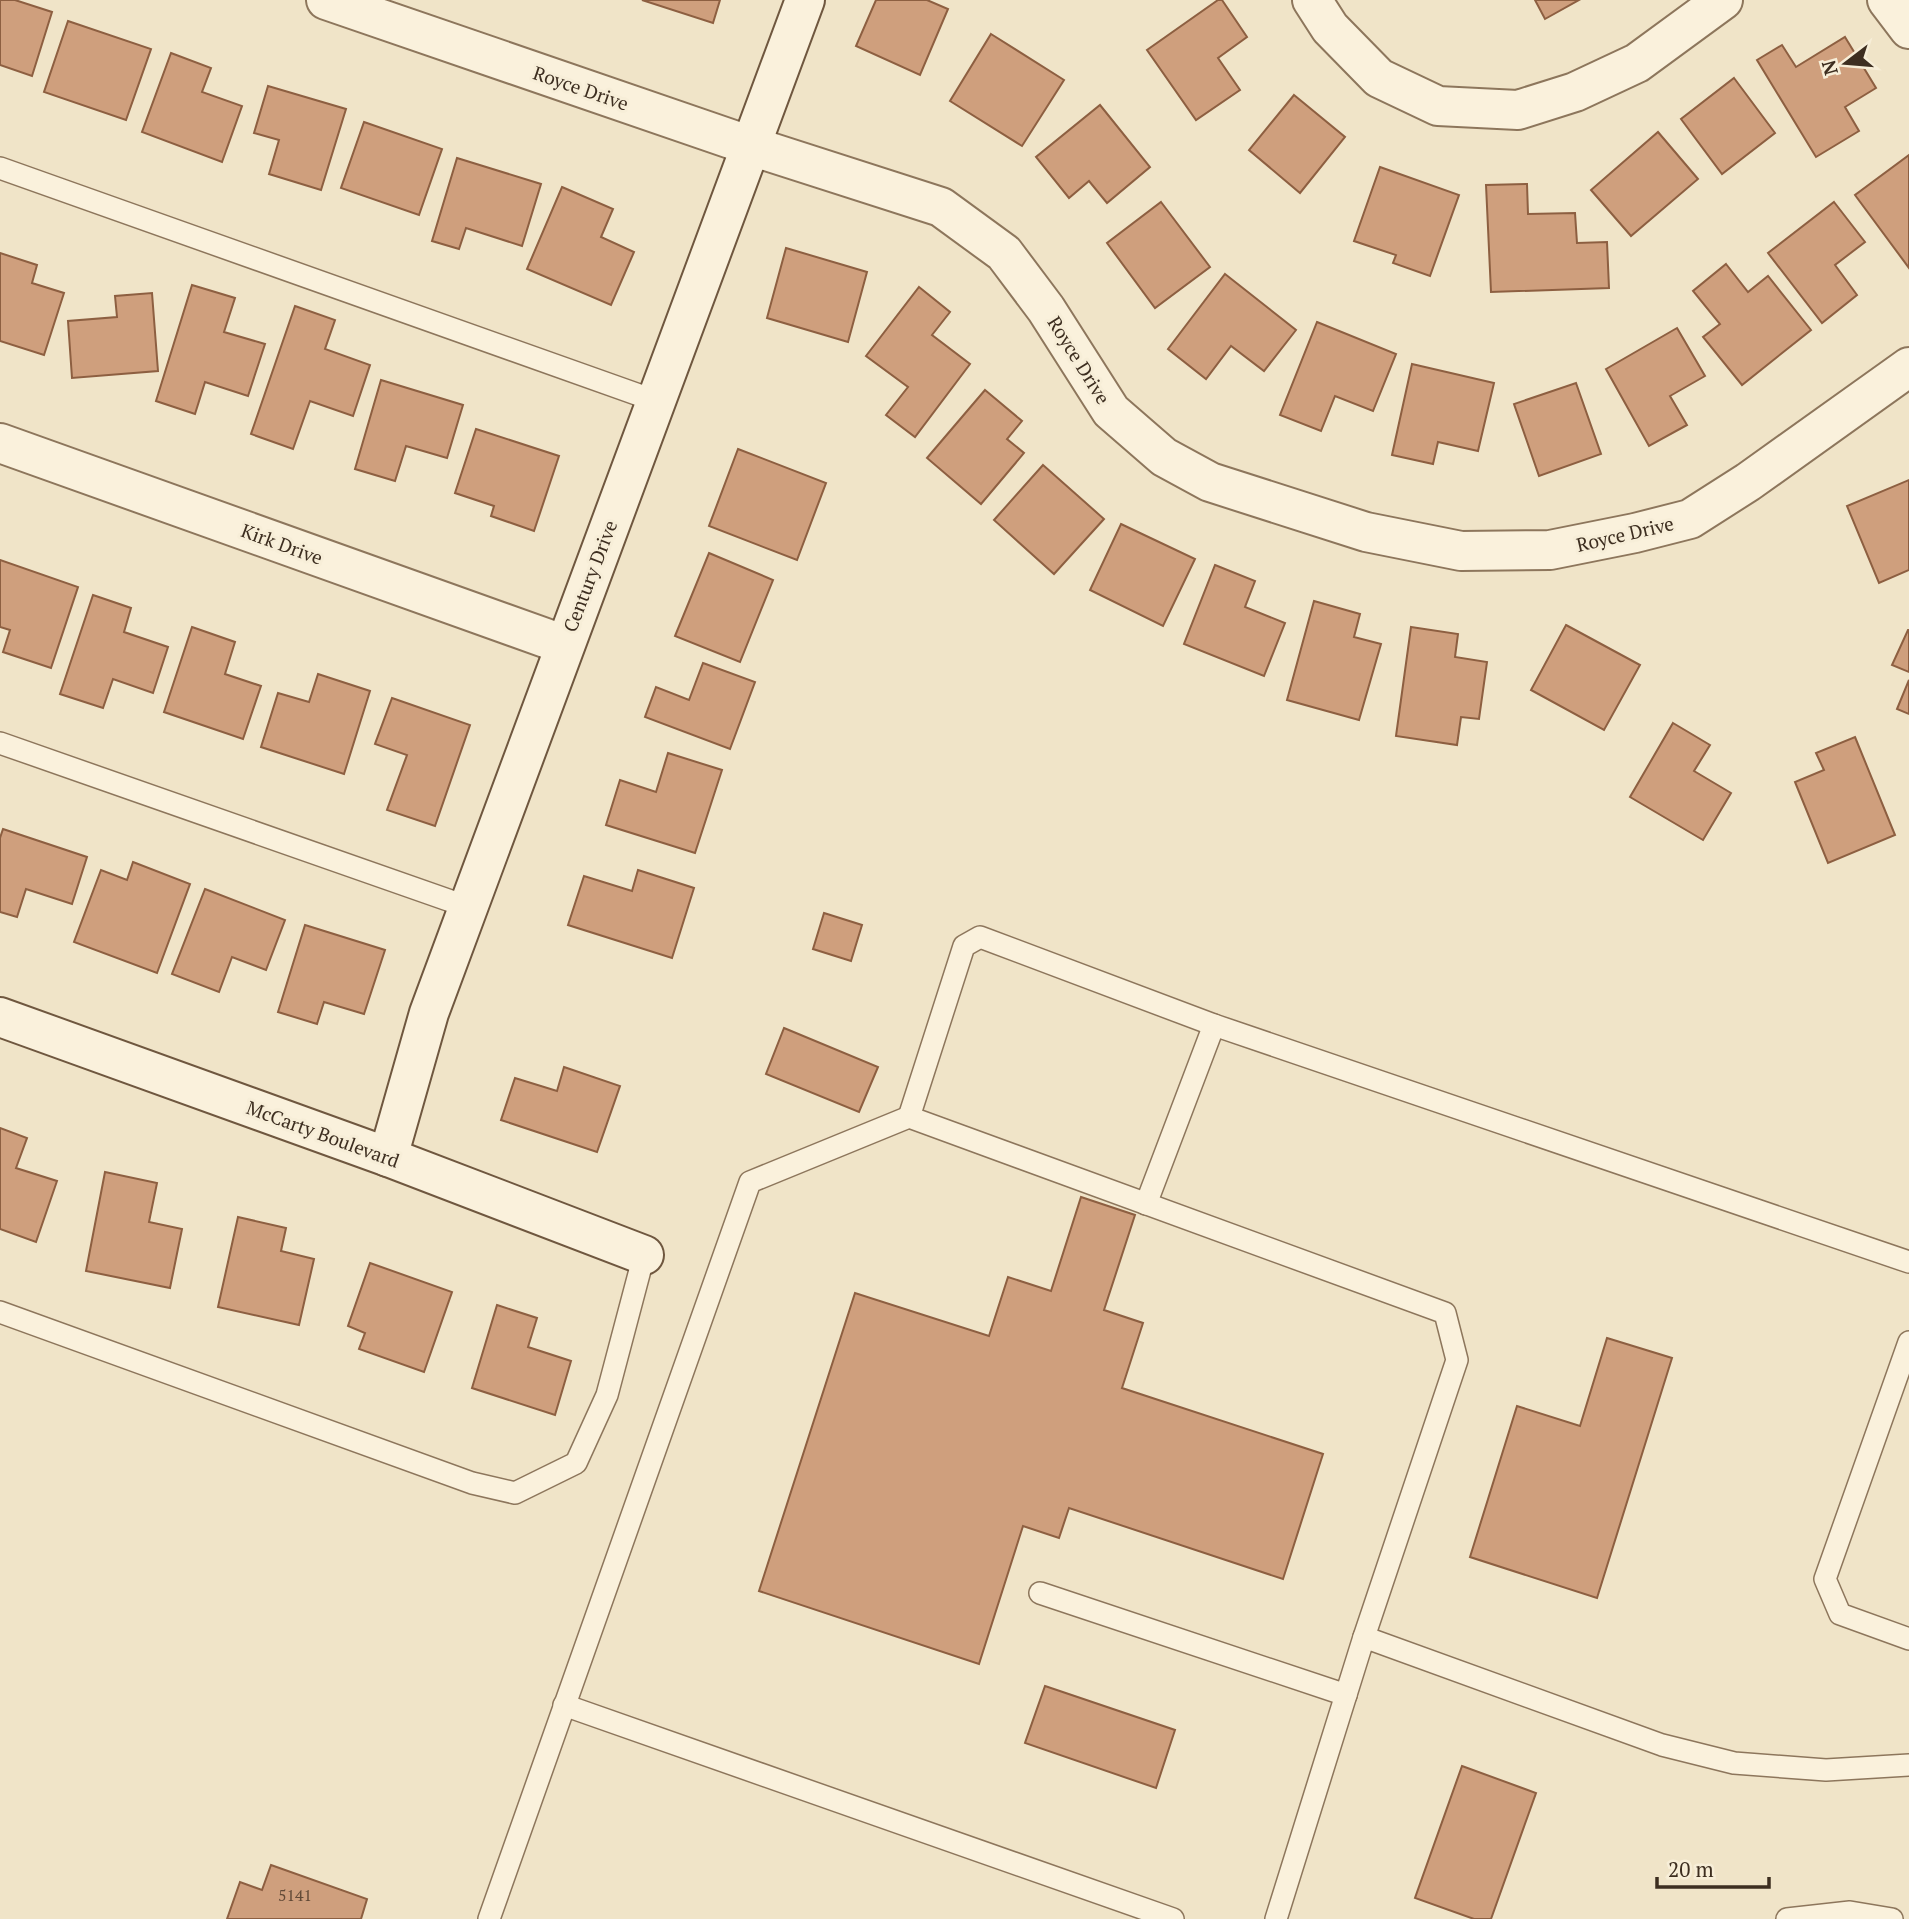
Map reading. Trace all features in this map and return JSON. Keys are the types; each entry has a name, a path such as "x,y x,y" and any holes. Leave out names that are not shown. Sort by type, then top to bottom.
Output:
{"street":[{"name":"Royce Drive","path":"326,0 751,146 941,207 1004,253 1046,309 1111,411 1164,457 1210,482 1367,532 1461,551 1550,550 1690,519 1748,482 1909,367"},
{"name":"Century Drive","path":"388,1157 429,1013 805,0"},
{"path":"1312,0 1330,28 1379,78 1438,106 1518,110 1575,92 1637,63 1723,0"},
{"path":"1887,0 1909,29"},
{"name":"Kirk Drive","path":"0,443 565,645"},
{"name":"McCarty Boulevard","path":"0,1017 388,1157 645,1255"}],"lane":[{"path":"0,169 656,401"},
{"path":"0,743 468,907"},
{"path":"909,1117 964,946 981,937 1214,1025 1909,1262"},
{"path":"1146,1204 1214,1025"},
{"path":"489,1919 750,1182 909,1117 1445,1313 1457,1360 1364,1637 1276,1919"},
{"path":"0,1312 472,1483 515,1493 576,1463 607,1395 645,1255"},
{"path":"1909,1342 1825,1579 1840,1614 1909,1639"},
{"path":"1040,1593 1346,1695"},
{"path":"1364,1637 1662,1745 1734,1763 1826,1770 1909,1765"},
{"path":"564,1705 1173,1919"},
{"path":"1787,1919 1850,1912 1892,1919"}],"building":[{"path":"0,0 15,0 52,12 32,76 0,65"},
{"path":"642,0 720,0 713,23"},
{"path":"876,0 927,0 948,9 920,75 856,46"},
{"path":"1218,0 1222,0 1247,37 1218,58 1240,90 1196,120 1147,50"},
{"path":"1535,0 1579,0 1545,19"},
{"path":"68,21 151,49 126,120 44,92"},
{"path":"991,34 1064,80 1022,146 950,101"},
{"path":"1845,37 1876,88 1845,107 1859,131 1816,157 1757,60 1782,45 1796,67"},
{"path":"171,53 211,68 202,92 242,106 222,162 142,132"},
{"path":"1734,78 1775,133 1722,174 1681,119"},
{"path":"268,86 346,109 321,190 269,174 279,140 254,133"},
{"path":"1294,95 1345,137 1300,193 1249,150"},
{"path":"1100,105 1150,167 1107,203 1089,181 1069,198 1036,157"},
{"path":"364,122 442,149 419,215 341,188"},
{"path":"1658,132 1698,179 1631,236 1591,190"},
{"path":"1909,155 1909,268 1855,195"},
{"path":"457,158 541,184 522,246 466,228 459,249 432,241"},
{"path":"1380,167 1459,195 1430,276 1393,263 1396,255 1354,241"},
{"path":"1527,184 1528,214 1575,213 1577,243 1607,242 1609,288 1491,292 1486,185"},
{"path":"562,187 613,209 601,237 634,252 611,305 527,269"},
{"path":"1161,202 1210,267 1155,308 1107,243"},
{"path":"1834,202 1865,242 1835,265 1857,295 1822,323 1768,253"},
{"path":"786,248 867,272 848,342 767,318"},
{"path":"0,253 37,265 32,283 64,293 44,355 0,341"},
{"path":"1726,264 1748,292 1768,276 1811,330 1742,385 1703,337 1720,324 1693,291"},
{"path":"1225,274 1296,330 1264,371 1231,346 1206,379 1168,349"},
{"path":"192,285 235,298 224,332 265,344 248,396 205,382 195,414 156,401"},
{"path":"919,287 950,312 932,335 970,364 915,437 886,415 908,387 866,356"},
{"path":"152,293 158,371 72,378 68,321 117,317 115,296"},
{"path":"295,306 335,320 325,349 370,365 353,416 310,401 293,449 251,434"},
{"path":"1317,322 1396,354 1373,411 1335,396 1321,431 1280,415"},
{"path":"1677,328 1705,376 1670,396 1687,425 1649,446 1606,369"},
{"path":"1412,364 1494,383 1478,451 1438,442 1433,464 1392,455"},
{"path":"381,380 463,405 447,458 406,446 395,481 355,469"},
{"path":"1576,383 1601,454 1539,476 1514,404"},
{"path":"985,390 1022,421 1007,439 1024,453 981,504 927,458"},
{"path":"476,429 559,456 534,531 491,516 494,506 455,493"},
{"path":"738,449 826,483 797,560 709,526"},
{"path":"1043,465 1104,519 1054,574 994,520"},
{"path":"1909,480 1909,570 1879,583 1847,506"},
{"path":"1121,524 1195,559 1163,626 1090,590"},
{"path":"709,553 773,580 740,662 675,636"},
{"path":"0,560 78,587 51,668 3,652 10,630 0,627"},
{"path":"1215,565 1255,581 1245,607 1285,623 1264,676 1184,644"},
{"path":"93,595 131,608 124,632 168,647 153,693 113,679 103,708 60,694"},
{"path":"1314,601 1360,614 1354,637 1381,644 1359,720 1287,700"},
{"path":"1566,625 1640,665 1604,730 1531,690"},
{"path":"192,627 235,642 225,674 261,686 243,739 164,712"},
{"path":"1411,627 1458,634 1455,657 1487,662 1479,719 1461,717 1457,745 1396,736"},
{"path":"1909,630 1909,672 1892,665"},
{"path":"703,663 755,682 730,749 645,717 656,687 689,700"},
{"path":"318,674 370,691 344,774 261,747 278,693 309,702"},
{"path":"1909,680 1909,714 1897,709"},
{"path":"392,698 470,725 435,826 387,810 407,755 375,744"},
{"path":"1673,723 1710,745 1694,771 1731,793 1703,840 1630,797"},
{"path":"1855,737 1895,835 1828,863 1795,782 1824,770 1816,753"},
{"path":"668,753 722,770 695,853 606,825 620,780 656,792"},
{"path":"3,829 87,857 72,904 26,889 17,917 0,912 0,838"},
{"path":"133,862 190,884 157,973 74,942 101,870 127,880"},
{"path":"638,870 694,888 672,958 568,925 584,876 632,891"},
{"path":"205,889 285,920 266,970 232,957 219,992 172,974"},
{"path":"824,913 862,925 851,961 813,949"},
{"path":"305,925 385,950 364,1014 324,1002 317,1024 278,1012"},
{"path":"784,1028 878,1067 859,1112 766,1074"},
{"path":"564,1067 620,1086 597,1152 501,1120 515,1078 557,1091"},
{"path":"0,1128 27,1138 16,1168 57,1181 36,1242 0,1229"},
{"path":"105,1172 157,1183 149,1222 182,1229 170,1288 86,1271"},
{"path":"1081,1197 1135,1215 1104,1310 1143,1323 1122,1388 1323,1454 1283,1579 1069,1508 1059,1538 1023,1526 979,1664 759,1591 855,1293 989,1336 1008,1277 1051,1291"},
{"path":"238,1217 286,1228 281,1251 314,1259 299,1325 218,1307"},
{"path":"370,1263 452,1292 424,1372 359,1349 365,1333 348,1326"},
{"path":"497,1305 537,1318 528,1347 571,1361 555,1415 472,1388"},
{"path":"1607,1338 1672,1358 1597,1598 1470,1557 1517,1406 1580,1426"},
{"path":"1045,1686 1175,1730 1156,1788 1025,1743"},
{"path":"1462,1766 1536,1793 1491,1919 1474,1919 1415,1898"},
{"path":"271,1865 367,1899 361,1919 227,1919 240,1882 262,1890"}]}
